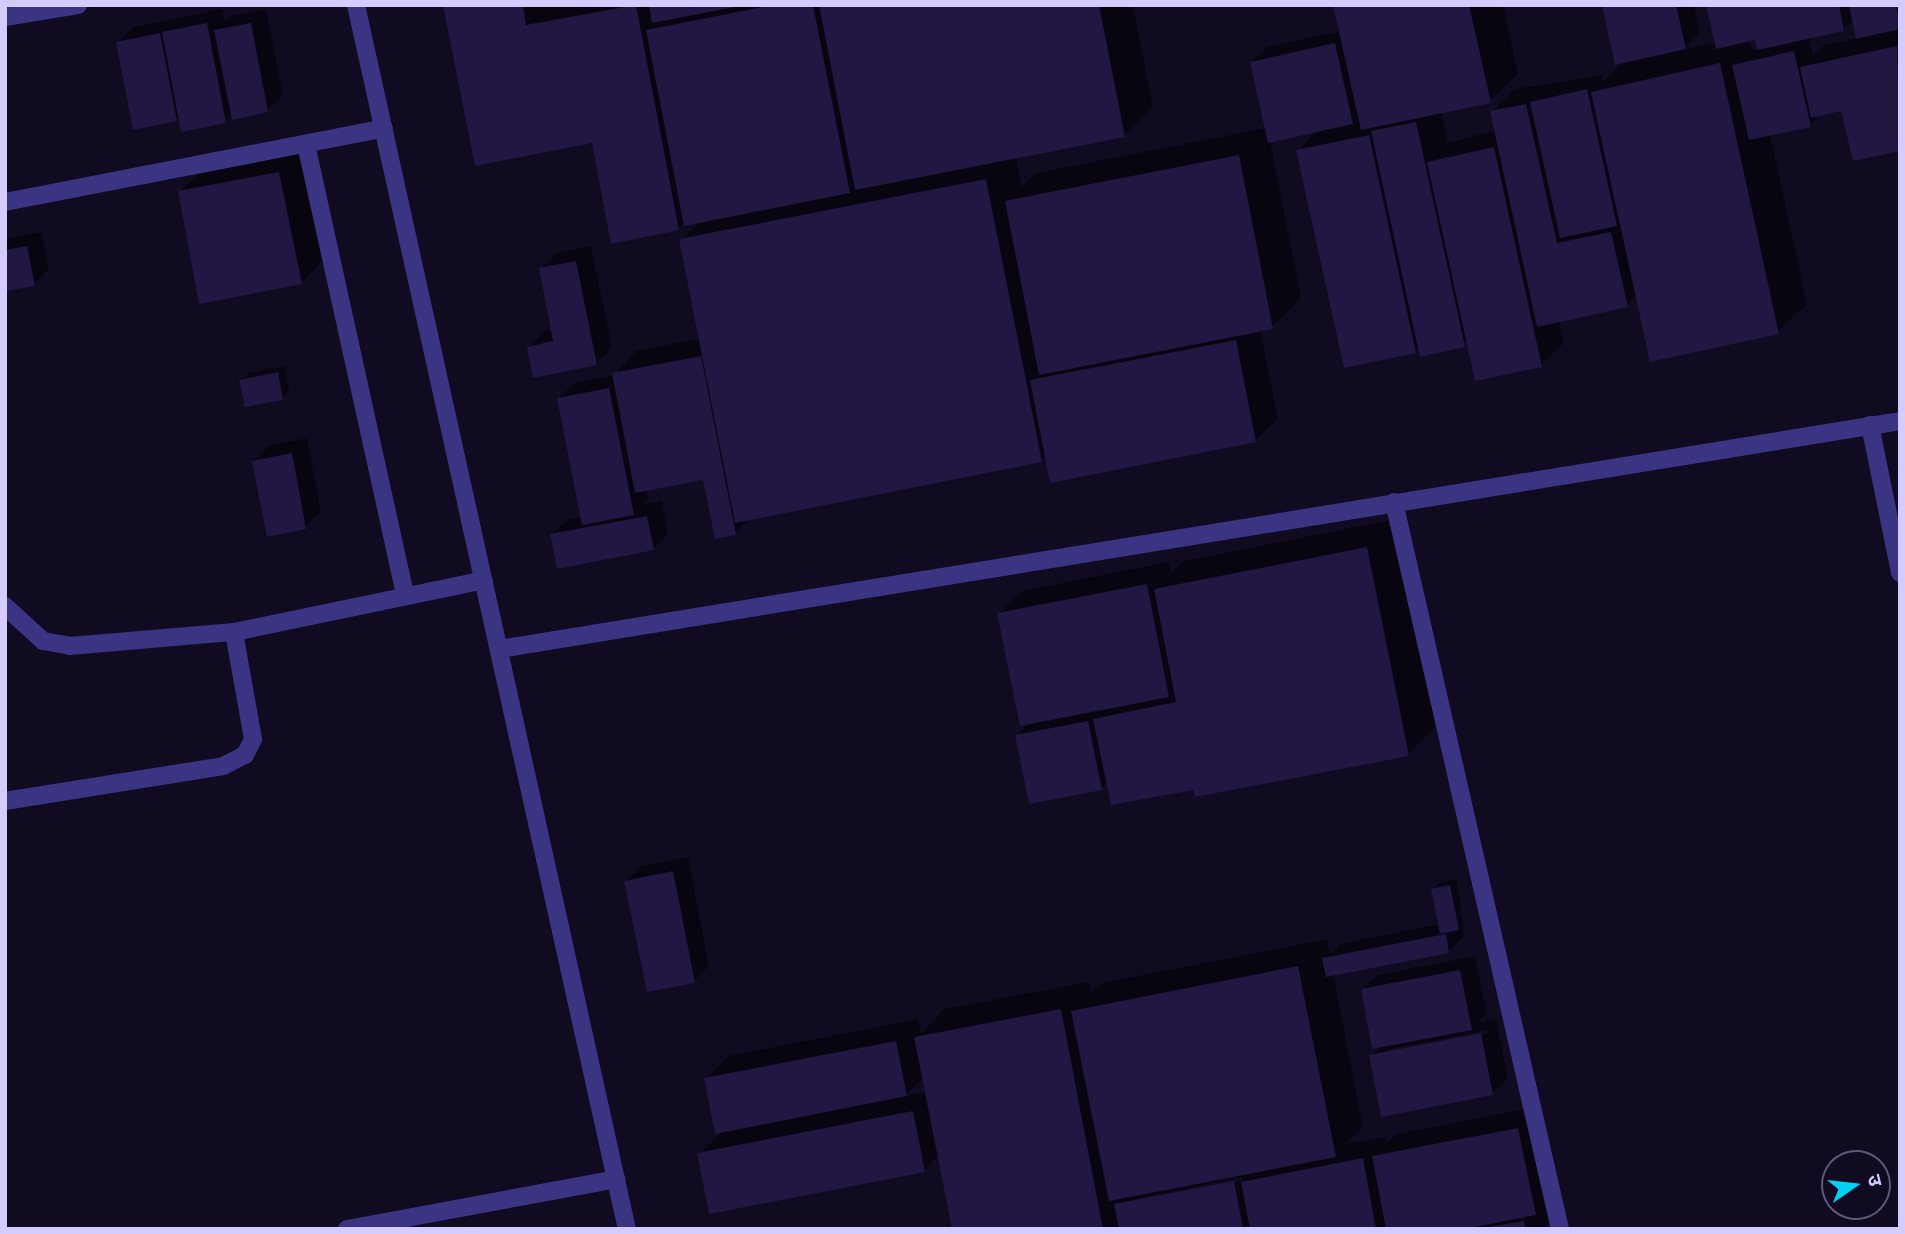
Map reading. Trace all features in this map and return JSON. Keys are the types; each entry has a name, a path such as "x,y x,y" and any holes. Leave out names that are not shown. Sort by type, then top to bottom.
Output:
{"street":[{"path":"5,17 78,5"},
{"path":"356,5 627,1229"},
{"path":"5,202 384,128"},
{"path":"306,144 405,596"},
{"path":"499,649 1900,421"},
{"path":"1870,425 1900,573"},
{"path":"1394,502 1559,1229"},
{"path":"5,606 43,641 70,646 234,632 484,580"},
{"path":"5,801 223,766 244,755 253,739 234,632"},
{"path":"347,1229 616,1179"}],"building":[{"path":"443,5 523,5 526,25 636,5 679,230 611,244 592,143 475,166"},
{"path":"649,5 735,5 735,7 652,23"},
{"path":"773,5 813,5 850,193 684,226 646,30"},
{"path":"819,5 1099,5 1125,137 855,190"},
{"path":"1333,5 1469,5 1491,103 1361,130"},
{"path":"1602,5 1676,5 1686,49 1615,65"},
{"path":"1706,5 1839,5 1844,31 1757,50 1755,40 1716,49"},
{"path":"1849,5 1896,5 1900,29 1856,39"},
{"path":"207,23 226,123 181,132 162,32"},
{"path":"251,23 268,112 232,120 214,30"},
{"path":"160,33 177,121 133,130 116,42"},
{"path":"1335,43 1353,124 1268,143 1250,62"},
{"path":"1897,46 1900,151 1853,161 1841,111 1811,118 1800,67"},
{"path":"1794,51 1811,127 1749,140 1732,65"},
{"path":"1720,63 1779,334 1650,362 1591,92"},
{"path":"1587,89 1617,226 1560,238 1530,102"},
{"path":"1526,104 1557,243 1611,232 1628,307 1537,327 1490,111"},
{"path":"1416,122 1465,347 1420,357 1371,131"},
{"path":"1369,135 1416,353 1344,368 1296,150"},
{"path":"1494,147 1542,367 1475,381 1427,162"},
{"path":"1239,155 1273,329 1039,375 1005,201"},
{"path":"279,172 302,284 199,304 178,191"},
{"path":"986,179 1042,462 735,523 679,239"},
{"path":"27,246 35,286 5,291 5,250"},
{"path":"576,261 597,365 533,378 527,347 553,341 539,268"},
{"path":"1236,340 1256,442 1050,483 1030,380"},
{"path":"701,356 736,535 715,539 703,480 635,493 612,373"},
{"path":"278,372 283,400 245,407 239,380"},
{"path":"609,388 634,515 582,525 557,398"},
{"path":"292,453 306,529 267,537 252,461"},
{"path":"647,516 654,550 557,569 550,534"},
{"path":"1367,547 1409,756 1195,797 1193,790 1111,805 1093,719 1176,702 1154,589"},
{"path":"1147,584 1169,697 1020,726 997,613"},
{"path":"1088,721 1102,790 1029,804 1015,735"},
{"path":"673,871 695,983 647,992 624,881"},
{"path":"1450,885 1459,930 1440,934 1431,889"},
{"path":"1446,934 1449,953 1326,977 1322,958"},
{"path":"1298,966 1336,1157 1109,1201 1071,1011"},
{"path":"1460,970 1472,1030 1372,1049 1361,989"},
{"path":"1061,1009 1103,1229 952,1229 914,1037"},
{"path":"1481,1033 1493,1095 1381,1117 1369,1055"},
{"path":"896,1041 907,1096 715,1134 704,1078"},
{"path":"913,1111 925,1172 709,1214 697,1153"},
{"path":"1518,1128 1536,1215 1465,1229 1386,1229 1372,1156"},
{"path":"1363,1158 1376,1229 1250,1229 1241,1182"},
{"path":"1234,1181 1243,1229 1119,1229 1114,1204"},
{"path":"1524,1221 1525,1229 1488,1227"}]}
